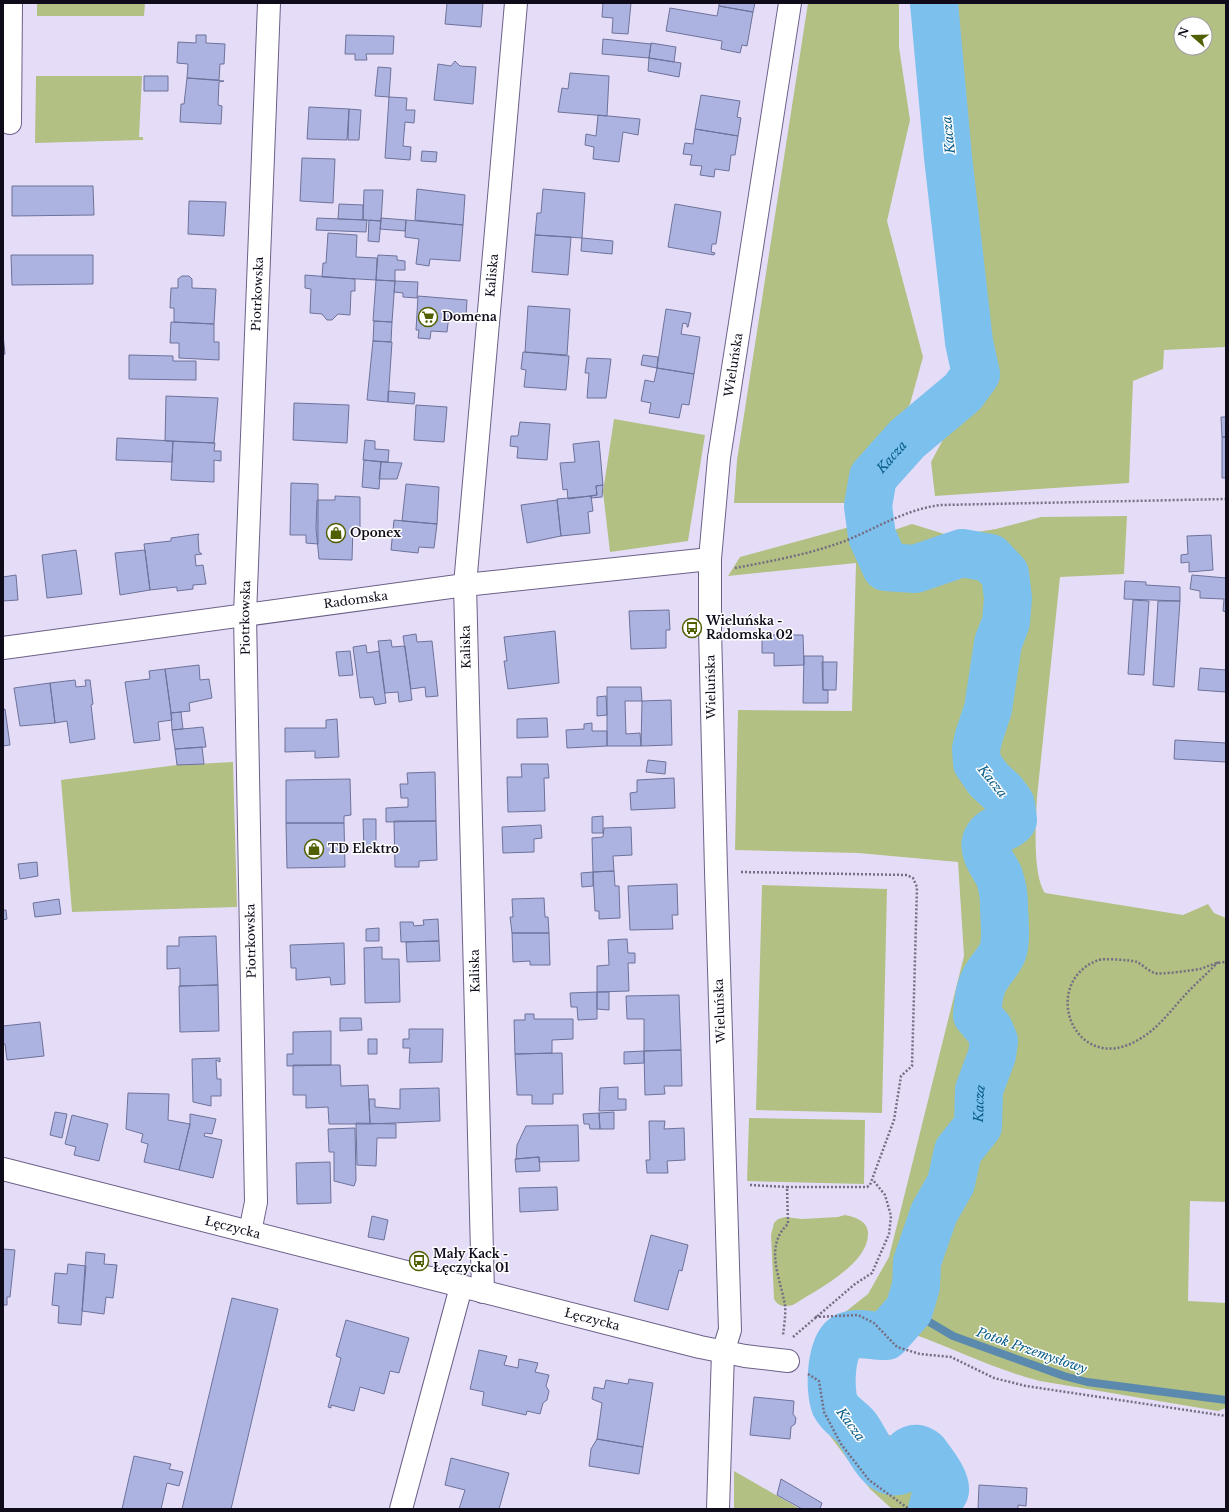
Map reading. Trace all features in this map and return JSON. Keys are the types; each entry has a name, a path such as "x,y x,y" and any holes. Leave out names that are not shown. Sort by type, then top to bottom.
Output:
{"street":[{"path":"10,123 11,3"},
{"name":"Piotrkowska","path":"250,1232 256,1202 244,615 269,3"},
{"name":"Kaliska","path":"483,1292 465,585 516,3"},
{"name":"Wieluńska","path":"723,1352 730,1330 716,871 710,629 710,559 719,458 790,3"},
{"name":"Radomska","path":"3,648 465,585 710,559"},
{"name":"Łęczycka","path":"3,1170 723,1352 745,1356 788,1351"},
{"path":"401,1509 461,1287"},
{"path":"718,1509 723,1352"}],"path":[{"path":"710,559 727,558 727,569 778,560 844,541 924,507 941,505 1226,499"},
{"path":"716,871 907,875 913,878 917,887 912,1066 901,1076 894,1120 873,1180 867,1187 787,1187 725,1184"},
{"path":"1218,962 1163,1021 1139,1040 1127,1046 1112,1049 1096,1046 1082,1039 1073,1027 1068,1014 1067,1000 1071,986 1082,971 1098,960 1135,961 1156,974 1199,969 1218,962 1226,962"},
{"path":"873,1180 884,1195 891,1216 889,1234 872,1273 856,1284 816,1317 788,1351 797,1370 814,1377 819,1381 824,1412 830,1426 841,1444 869,1480 905,1504 909,1509"},
{"path":"785,1307 774,1264 780,1231 788,1224 787,1187"},
{"path":"816,1317 858,1315 874,1323 897,1347 920,1354 951,1357 994,1378 1026,1386 1226,1416"}],"green space":[{"path":"37,3 145,3 144,16 37,16"},
{"path":"808,3 899,3 899,47 910,120 887,221 923,357 910,404 885,446 864,468 858,491 857,503 734,503 737,460"},
{"path":"950,3 1226,3 1226,347 1164,350 1163,369 1133,381 1129,483 935,496 931,462 947,432 978,404 989,360 979,337 974,269 967,239 961,121"},
{"path":"36,76 142,76 139,137 143,137 143,140 35,143"},
{"path":"614,419 705,435 688,541 610,552 603,492"},
{"path":"1127,516 1124,574 1060,577 1037,797 1036,860 1041,884 1045,893 1183,915 1208,904 1214,913 1226,918 1226,1202 1190,1201 1188,1301 1226,1303 1226,1408 1218,1411 1040,1381 992,1365 913,1334 893,1343 883,1345 870,1344 859,1355 852,1367 845,1395 852,1403 866,1411 877,1426 886,1434 896,1436 915,1430 927,1435 938,1448 953,1481 950,1509 892,1509 870,1489 815,1416 813,1381 820,1332 868,1294 889,1257 964,956 958,862 858,853 735,850 738,710 852,711 856,563 728,576 740,557 857,525 857,551 891,546 891,531 912,524 951,536 996,529 1041,517"},
{"path":"233,762 237,907 72,912 61,780 177,765"},
{"path":"762,885 887,889 882,1113 756,1110"},
{"path":"749,1118 865,1120 864,1184 747,1181"},
{"path":"845,1215 860,1220 867,1228 868,1232 866,1244 860,1255 840,1275 793,1305 785,1306 778,1304 774,1299 771,1235 774,1223 778,1219 785,1217 802,1219 838,1217"},
{"path":"734,1471 800,1509 734,1509"}],"building":[{"path":"447,3 483,3 481,27 445,24"},
{"path":"603,3 631,3 628,34 612,33 613,18 602,17"},
{"path":"719,3 755,3 753,12 719,6"},
{"path":"719,6 753,12 747,46 742,45 740,53 721,49 722,41 666,31 670,8 717,16"},
{"path":"196,35 206,35 206,43 225,44 224,64 220,64 219,80 187,78 188,64 177,63 178,42 196,43"},
{"path":"346,35 394,36 393,54 366,54 367,60 355,60 355,54 345,54"},
{"path":"603,39 651,44 649,58 602,54"},
{"path":"651,43 676,47 674,62 649,58"},
{"path":"649,58 681,63 679,77 648,71"},
{"path":"455,61 460,66 476,67 473,104 434,100 438,64 451,66"},
{"path":"378,67 391,68 389,97 375,96"},
{"path":"570,73 609,76 607,116 558,112 562,88 568,89"},
{"path":"144,76 168,76 168,91 144,91"},
{"path":"187,78 224,81 219,82 218,105 222,106 221,124 180,122 181,104 184,104"},
{"path":"701,95 740,101 737,117 741,118 738,136 695,129"},
{"path":"389,97 407,98 406,110 415,110 414,123 405,122 403,146 411,147 410,160 385,158"},
{"path":"309,107 349,109 347,140 307,139"},
{"path":"349,109 361,110 359,140 348,140"},
{"path":"598,115 640,119 638,135 623,132 619,162 593,159 594,147 585,145 586,134 596,136"},
{"path":"695,129 738,136 735,155 731,155 729,171 715,169 714,177 700,175 702,166 690,165 692,155 683,154 685,143 693,144"},
{"path":"422,151 437,152 436,162 421,161"},
{"path":"302,158 335,159 333,203 300,201"},
{"path":"12,186 93,186 94,215 12,216"},
{"path":"417,189 465,195 463,225 415,220"},
{"path":"543,189 585,193 582,238 535,235 537,213 541,213"},
{"path":"364,190 383,190 381,221 363,220"},
{"path":"189,201 226,202 224,236 188,234"},
{"path":"339,204 363,205 363,220 338,219"},
{"path":"675,204 721,212 716,244 712,244 711,252 715,253 714,255 668,247"},
{"path":"317,218 367,220 366,232 316,230"},
{"path":"381,218 406,220 405,231 380,229"},
{"path":"369,220 381,221 379,242 368,241"},
{"path":"406,220 463,225 460,261 430,259 429,266 416,264 419,239 405,237"},
{"path":"328,233 357,235 356,257 377,258 376,280 322,277 323,263 326,263"},
{"path":"535,235 571,237 568,275 532,272"},
{"path":"582,238 613,241 612,254 581,251"},
{"path":"11,255 93,255 93,284 12,285"},
{"path":"378,255 397,256 397,260 405,261 405,270 395,270 395,281 376,280"},
{"path":"305,275 355,279 355,291 351,291 350,315 338,314 332,320 327,320 322,314 310,313 311,289 305,288"},
{"path":"182,276 189,276 192,279 192,288 216,289 214,324 174,322 174,308 170,308 171,288 178,288 178,279"},
{"path":"376,280 395,281 392,322 373,321"},
{"path":"395,281 418,282 417,298 403,297 403,293 394,292"},
{"path":"418,296 467,300 466,317 449,315 447,332 431,331 430,339 418,338 419,330 416,330"},
{"path":"528,306 570,309 567,355 525,352"},
{"path":"666,309 691,313 688,327 687,324 683,323 681,334 700,337 694,374 657,368"},
{"path":"374,321 392,322 391,342 373,341"},
{"path":"171,322 214,324 214,342 219,342 219,360 179,358 179,343 170,343"},
{"path":"3,335 5,354 3,355"},
{"path":"373,341 392,342 388,402 367,400"},
{"path":"523,352 569,356 566,390 524,387 526,370 521,369"},
{"path":"129,355 173,356 173,361 196,361 196,380 129,379"},
{"path":"643,355 658,357 657,368 641,365"},
{"path":"587,358 611,359 606,398 587,398 589,373 585,373"},
{"path":"657,368 694,374 689,405 682,404 679,418 649,413 651,403 641,401 645,380 654,382"},
{"path":"388,391 415,393 414,404 388,402"},
{"path":"166,396 218,398 214,443 165,441"},
{"path":"294,403 349,405 347,443 293,440"},
{"path":"416,405 447,407 444,442 414,440"},
{"path":"1221,417 1226,417 1226,437 1222,437"},
{"path":"520,422 550,424 547,460 517,458 518,447 510,446 511,436 518,436"},
{"path":"1222,437 1226,437 1226,478 1222,478"},
{"path":"117,438 173,441 172,462 116,460"},
{"path":"365,440 375,441 375,449 389,450 388,462 363,460"},
{"path":"173,441 215,443 214,451 221,451 221,461 214,460 214,482 171,480"},
{"path":"599,441 603,485 596,486 597,495 568,499 567,489 563,490 560,463 575,462 573,444"},
{"path":"364,460 381,462 379,489 362,487"},
{"path":"381,462 402,463 397,479 379,479"},
{"path":"291,483 318,484 318,544 306,543 306,535 290,535"},
{"path":"406,484 439,487 437,524 402,521"},
{"path":"603,485 602,497 591,498 591,496 597,495 596,486"},
{"path":"335,496 360,497 360,527 353,527 352,560 319,559 316,528 317,500 335,500"},
{"path":"591,496 593,511 588,512 590,533 561,536 557,499"},
{"path":"557,500 561,536 527,543 521,505"},
{"path":"394,520 437,524 434,548 419,547 418,553 391,550"},
{"path":"199,534 199,552 202,554 195,555 196,566 203,565 206,584 193,585 193,589 177,591 177,587 150,590 144,544 171,541 171,538"},
{"path":"1211,535 1213,570 1189,572 1189,562 1181,563 1181,555 1188,554 1187,536"},
{"path":"76,550 82,594 47,598 42,555"},
{"path":"145,550 150,590 120,595 115,553"},
{"path":"16,575 18,600 3,601 3,577"},
{"path":"1192,575 1226,578 1226,612 1223,611 1224,599 1200,598 1200,591 1190,589"},
{"path":"1125,581 1146,582 1146,585 1180,587 1180,601 1124,599"},
{"path":"1133,600 1149,601 1144,675 1128,674"},
{"path":"1158,601 1180,601 1174,687 1153,685"},
{"path":"669,610 670,630 666,630 666,648 631,649 629,611"},
{"path":"555,631 559,683 508,689 504,661 507,661 504,637"},
{"path":"416,634 417,642 432,641 438,696 426,697 425,687 411,689 403,636"},
{"path":"762,635 803,635 804,665 774,666 774,653 762,653"},
{"path":"391,640 392,647 405,646 412,700 399,702 398,692 385,693 378,641"},
{"path":"366,645 367,653 379,651 386,703 375,705 373,697 360,698 353,647"},
{"path":"350,651 353,675 339,676 336,652"},
{"path":"804,656 823,656 823,690 828,690 828,703 803,703"},
{"path":"822,662 837,662 836,690 823,690"},
{"path":"199,665 200,680 209,679 212,698 189,703 190,711 171,713 165,669"},
{"path":"1200,668 1226,670 1226,692 1198,690"},
{"path":"165,669 172,720 158,722 160,740 134,743 125,682 150,679 149,671"},
{"path":"75,680 76,687 86,686 85,680 90,680 95,739 70,743 67,721 55,723 50,683"},
{"path":"50,683 55,723 20,726 14,688"},
{"path":"607,687 641,687 642,701 625,701 626,734 640,733 641,746 607,746"},
{"path":"606,696 607,715 597,716 597,697"},
{"path":"671,700 672,745 641,746 642,701"},
{"path":"5,709 10,745 3,746 3,710"},
{"path":"181,712 183,729 172,730 171,713"},
{"path":"547,718 548,737 517,738 517,719"},
{"path":"337,719 339,757 315,758 315,751 285,752 285,728 326,728 326,720"},
{"path":"592,723 592,731 607,731 607,746 567,748 566,730 584,729 584,724"},
{"path":"203,727 206,747 175,749 172,730"},
{"path":"1175,740 1226,743 1226,762 1174,759"},
{"path":"202,747 204,764 177,765 175,749"},
{"path":"648,760 666,762 665,774 646,772"},
{"path":"521,764 548,764 549,778 544,778 545,811 508,812 507,777 522,777"},
{"path":"435,772 436,821 386,822 386,808 408,807 408,798 401,798 400,784 408,784 407,773"},
{"path":"674,778 675,808 631,810 630,793 637,792 637,780"},
{"path":"350,779 351,815 344,816 344,823 286,823 286,780"},
{"path":"603,816 603,833 592,833 592,817"},
{"path":"363,819 376,819 376,849 364,849"},
{"path":"394,821 436,821 437,860 419,861 419,867 395,867"},
{"path":"286,823 344,823 345,867 287,868"},
{"path":"541,825 542,838 534,839 534,852 503,853 502,827"},
{"path":"631,827 632,855 613,856 614,871 593,872 592,838 603,837 604,828"},
{"path":"37,862 38,876 20,879 18,864"},
{"path":"614,871 615,886 619,886 620,918 599,919 599,911 595,911 593,872"},
{"path":"593,872 593,886 582,887 581,873"},
{"path":"677,884 678,915 672,915 673,929 630,930 628,886"},
{"path":"544,898 545,917 548,917 549,933 512,933 510,917 513,917 512,899"},
{"path":"59,899 61,914 35,917 33,903"},
{"path":"3,910 6,910 7,919 3,920"},
{"path":"438,919 439,941 401,942 400,922 413,922 414,926 424,925 423,920"},
{"path":"379,928 379,941 366,941 366,929"},
{"path":"512,933 549,933 550,965 530,965 530,961 513,962"},
{"path":"216,936 218,985 180,986 180,968 167,969 167,946 179,946 179,937"},
{"path":"627,939 628,953 635,953 635,963 628,963 629,991 597,992 597,966 609,965 608,940"},
{"path":"439,941 440,961 407,962 406,942"},
{"path":"344,943 345,984 331,985 330,977 296,980 296,968 291,968 290,945"},
{"path":"382,947 382,959 399,959 400,1002 365,1003 364,948"},
{"path":"218,985 219,1031 180,1032 179,986"},
{"path":"597,992 609,992 609,1010 597,1009"},
{"path":"597,992 597,1019 578,1020 577,1007 571,1007 570,993"},
{"path":"679,995 681,1050 644,1051 644,1019 627,1019 626,996"},
{"path":"525,1014 534,1014 534,1019 573,1019 573,1039 552,1040 552,1053 515,1054 514,1020 525,1020"},
{"path":"340,1018 361,1018 362,1030 340,1031"},
{"path":"40,1022 44,1056 7,1060 5,1044 3,1044 3,1026"},
{"path":"409,1029 443,1029 442,1062 409,1063 410,1048 403,1048 403,1039 409,1039"},
{"path":"331,1031 331,1065 287,1066 287,1054 293,1054 293,1032"},
{"path":"368,1039 377,1039 377,1054 368,1054"},
{"path":"681,1050 682,1086 664,1086 665,1094 645,1095 644,1051"},
{"path":"644,1051 644,1063 624,1064 624,1052"},
{"path":"562,1053 563,1094 553,1094 553,1104 532,1104 532,1095 517,1095 515,1054"},
{"path":"220,1058 220,1062 216,1060 217,1079 221,1079 221,1096 211,1096 211,1106 193,1102 192,1059"},
{"path":"293,1065 340,1065 341,1086 368,1085 370,1124 329,1124 328,1107 306,1108 306,1095 293,1095"},
{"path":"618,1087 618,1099 626,1099 626,1110 599,1111 600,1088"},
{"path":"439,1088 440,1121 370,1124 369,1099 375,1099 375,1107 400,1109 400,1089"},
{"path":"128,1093 169,1094 168,1120 190,1124 179,1170 144,1162 148,1144 141,1142 143,1134 126,1129"},
{"path":"55,1112 67,1114 62,1138 50,1135"},
{"path":"614,1112 614,1129 600,1129 599,1113"},
{"path":"599,1113 600,1129 590,1129 589,1124 584,1124 583,1114"},
{"path":"190,1114 216,1119 212,1134 205,1133 204,1136 222,1140 213,1178 179,1170 190,1124"},
{"path":"72,1115 108,1124 99,1161 74,1155 76,1147 65,1144"},
{"path":"649,1121 665,1121 664,1129 684,1128 685,1160 667,1161 668,1173 647,1173 646,1160 650,1160"},
{"path":"356,1123 396,1124 396,1138 377,1138 376,1166 357,1165"},
{"path":"578,1125 579,1161 539,1162 539,1157 516,1159 517,1145 526,1126"},
{"path":"355,1128 356,1180 354,1186 334,1181 334,1152 329,1152 328,1129"},
{"path":"539,1157 540,1171 516,1172 515,1159"},
{"path":"330,1162 331,1203 297,1204 296,1163"},
{"path":"557,1187 558,1210 520,1212 519,1188"},
{"path":"372,1216 388,1220 384,1240 368,1237"},
{"path":"651,1235 688,1245 682,1271 679,1270 668,1310 634,1301"},
{"path":"3,1249 15,1250 10,1297 7,1297 7,1305 3,1305"},
{"path":"86,1252 105,1254 104,1264 117,1265 113,1298 106,1297 104,1314 82,1311"},
{"path":"68,1264 86,1266 81,1325 58,1323 59,1306 52,1305 55,1273 67,1274"},
{"path":"232,1298 278,1309 231,1509 182,1509"},
{"path":"346,1320 409,1338 399,1373 390,1371 384,1394 360,1387 354,1411 331,1405 331,1408 328,1407 341,1358 336,1356"},
{"path":"479,1350 507,1356 504,1365 518,1368 519,1359 538,1363 535,1372 549,1375 546,1386 549,1391 547,1400 543,1403 540,1414 527,1411 526,1415 482,1405 484,1392 470,1389"},
{"path":"629,1379 653,1383 643,1447 597,1439 602,1403 592,1399 594,1387 604,1389 606,1380 628,1384"},
{"path":"754,1397 794,1401 793,1414 796,1418 795,1424 791,1427 790,1439 750,1435"},
{"path":"597,1439 643,1447 639,1474 589,1466 591,1449"},
{"path":"134,1456 171,1464 169,1469 183,1472 179,1486 167,1483 161,1509 122,1509"},
{"path":"451,1458 509,1473 499,1509 459,1509 465,1490 445,1485"},
{"path":"781,1479 822,1503 820,1509 802,1509 777,1495"},
{"path":"979,1485 1027,1488 1026,1506 1018,1505 1018,1509 978,1509"}],"waterway":[{"name":"Kacza","path":"932,1509 935,1498 943,1494 945,1489 939,1472 925,1453 916,1449 912,1449 908,1452 904,1469 895,1472 888,1470 881,1465 856,1427 835,1405 832,1389 832,1368 837,1348 841,1341 847,1336 856,1334 886,1336 909,1310 916,1286 917,1262 934,1213 951,1183 958,1151 978,1126 979,1090 992,1055 994,1041 989,1029 977,1015 978,1001 983,983 1001,955 1005,940 1003,890 999,876 987,853 986,843 989,835 1013,820 1011,804 1003,793 988,779 977,763 976,749 988,709 998,643 1006,622 1008,598 1005,574 990,558 962,553 915,569 886,567 872,536 868,506 873,477 907,439 963,392 976,374 969,342 948,157 934,3"},
{"name":"Potok Przemysłowy","path":"909,1310 953,1336 1064,1376 1087,1382 1226,1400"}],"place":[{"name":"Domena","path":"428,317"},
{"name":"Oponex","path":"336,533"},
{"name":"Wieluńska - Radomska 02","path":"692,628"},
{"name":"TD Elektro","path":"314,849"},
{"name":"Mały Kack - Łęczycka 01","path":"419,1261"}]}
